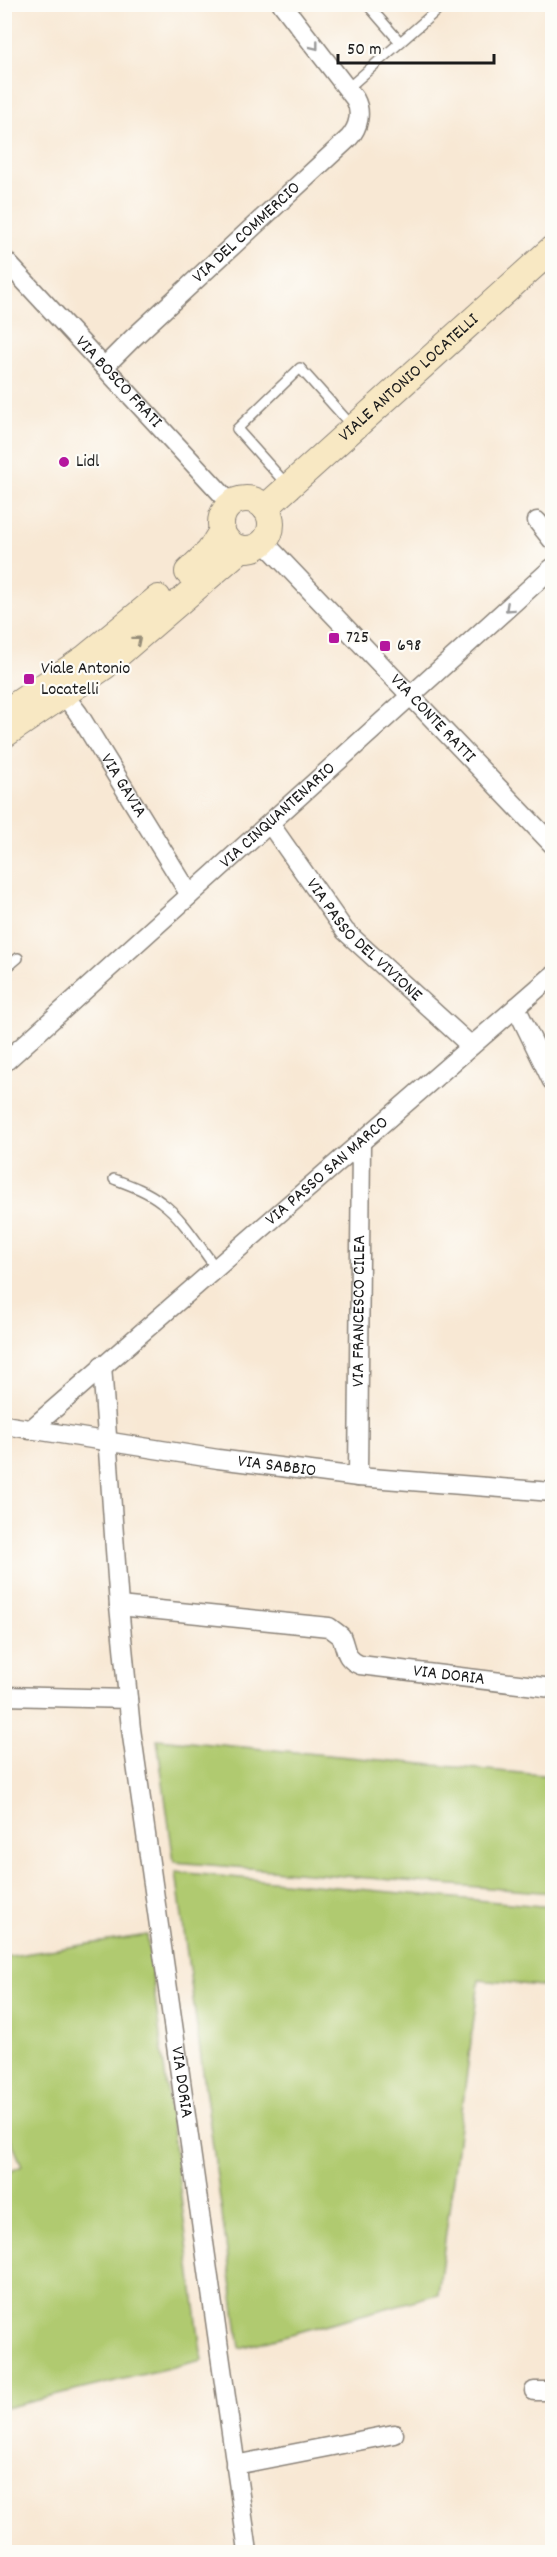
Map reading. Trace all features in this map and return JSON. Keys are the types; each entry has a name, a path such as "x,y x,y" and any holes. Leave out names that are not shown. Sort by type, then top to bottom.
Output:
{"street":[{"name":"VIA DEL COMMERCIO","path":"104,367 354,133 359,117 357,103 348,88 282,4"},
{"name":"VIALE ANTONIO LOCATELLI","path":"265,508 552,249"},
{"name":"VIA BOSCO FRATI","path":"4,259 231,504"},
{"path":"4,735 59,688 147,631 242,541 271,530 271,522 265,508 251,499 231,504 223,515 242,541"},
{"path":"537,521 552,540"},
{"name":"VIA CONTE RATTI","path":"242,541 412,696 552,844"},
{"name":"VIA CINQUANTENARIO","path":"4,1063 552,568"},
{"path":"4,713 59,688"},
{"name":"VIA GAVIA","path":"59,688 78,713 190,895"},
{"name":"VIA PASSO DEL VIVIONE","path":"270,824 345,931 471,1046"},
{"name":"VIA PASSO SAN MARCO","path":"30,1430 552,976"},
{"path":"516,1006 552,1081"},
{"name":"VIA FRANCESCO CILEA","path":"358,1477 361,1143"},
{"path":"102,1365 108,1442"},
{"name":"VIA SABBIO","path":"4,1425 358,1477 552,1492"},
{"name":"VIA DORIA","path":"108,1442 128,1699 248,2553"},
{"name":"VIA DORIA","path":"119,1606 329,1627 341,1636 344,1650 350,1659 360,1665 552,1688"},
{"path":"4,1696 128,1699"},
{"path":"534,2391 552,2391"},
{"path":"235,2465 394,2434"}],"lane":[{"path":"367,4 400,42"},
{"path":"348,88 444,4"},
{"path":"288,487 237,429 300,368 354,428"},
{"path":"4,970 18,958"},
{"path":"114,1179 145,1192 161,1202 175,1215 216,1268"}],"green space":[{"path":"157,1739 552,1776 552,1893 174,1862"},
{"path":"176,1872 552,1907 552,1987 479,1980 438,2294 240,2348"},
{"path":"147,1935 202,2360 5,2408 5,2174 22,2166 5,2126 5,1957"}],"place":[{"name":"Lidl","path":"64,462"},
{"name":"725","path":"334,638"},
{"name":"698","path":"385,646"},
{"name":"Viale Antonio Locatelli","path":"29,679"}]}
